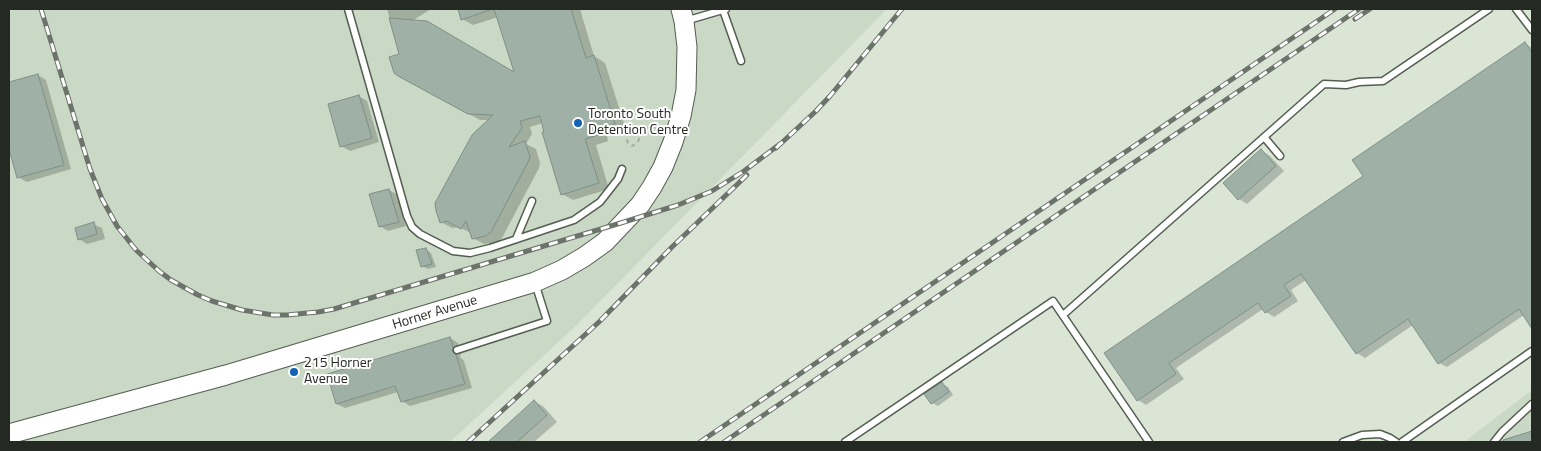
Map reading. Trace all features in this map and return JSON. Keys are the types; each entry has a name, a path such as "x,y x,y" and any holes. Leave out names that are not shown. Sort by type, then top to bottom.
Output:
{"main road":[{"name":"Horner Avenue","path":"9,434 226,376 535,282 562,270 584,257 605,242 640,205 663,167 681,116 686,90 687,47 682,15"}],"lane":[{"path":"348,9 412,227 420,234 453,251 470,253 516,239 574,220 600,202 618,179 622,169"},
{"path":"682,15 724,9 741,62"},
{"path":"1063,315 1324,84 1346,85 1359,82 1383,81 1489,9"},
{"path":"1516,9 1532,30"},
{"path":"1264,137 1280,156"},
{"path":"516,239 532,201"},
{"path":"458,350 547,321 535,282"},
{"path":"845,442 1053,301 1149,442"},
{"path":"1402,442 1532,352"},
{"path":"1494,442 1532,404"},
{"path":"1343,442 1362,435 1380,434 1396,442"}],"path":[{"path":"624,132 628,143 632,146 638,143 642,133 648,128 659,127"}],"shaded area":[{"path":"9,9 887,9 577,325 450,442 9,442"},
{"path":"1532,390 1532,442 1464,442"}],"building":[{"path":"458,9 489,9 490,10 461,20"},
{"name":"Toronto South Detention Centre","path":"494,9 571,9 586,58 594,55 615,124 596,130 598,135 585,139 599,183 561,195 542,132 544,132 540,116 520,121 522,128 509,147 525,141 530,157 528,162 491,232 486,236 472,239 466,221 461,229 447,221 440,223 435,203 472,135 493,115 468,114 394,73 389,57 399,54 389,18 427,21 514,72"},
{"path":"1525,42 1532,53 1532,329 1519,309 1438,364 1408,319 1356,354 1301,274 1284,285 1291,296 1265,313 1258,303 1169,363 1176,374 1137,401 1104,353 1363,176 1352,160"},
{"path":"38,74 64,165 17,178 9,149 9,82"},
{"path":"359,95 372,138 340,147 328,104"},
{"path":"1261,149 1276,166 1238,200 1223,183"},
{"path":"389,189 399,222 379,227 369,194"},
{"path":"94,222 97,234 78,240 75,228"},
{"path":"426,248 432,264 421,267 416,250"},
{"path":"450,337 453,347 452,351 456,355 465,384 401,402 395,386 336,404 327,374"},
{"path":"942,382 949,392 931,404 924,394"},
{"path":"534,400 547,415 517,442 488,442"},
{"path":"1532,431 1532,442 1503,442 1503,440"}],"railway":[{"path":"41,9 90,169 102,199 117,226 136,250 171,280 212,301 242,310 273,315 287,315 334,309 624,222 678,205 712,191 744,171 780,144"},
{"path":"776,148 830,96 902,9"},
{"path":"700,442 1335,9"},
{"path":"724,442 1359,9"},
{"path":"1355,19 1370,9"},
{"path":"468,442 600,321 672,247 747,175"}],"place":[{"name":"Toronto South Detention Centre","path":"578,123"},
{"name":"215 Horner Avenue","path":"294,372"}]}
